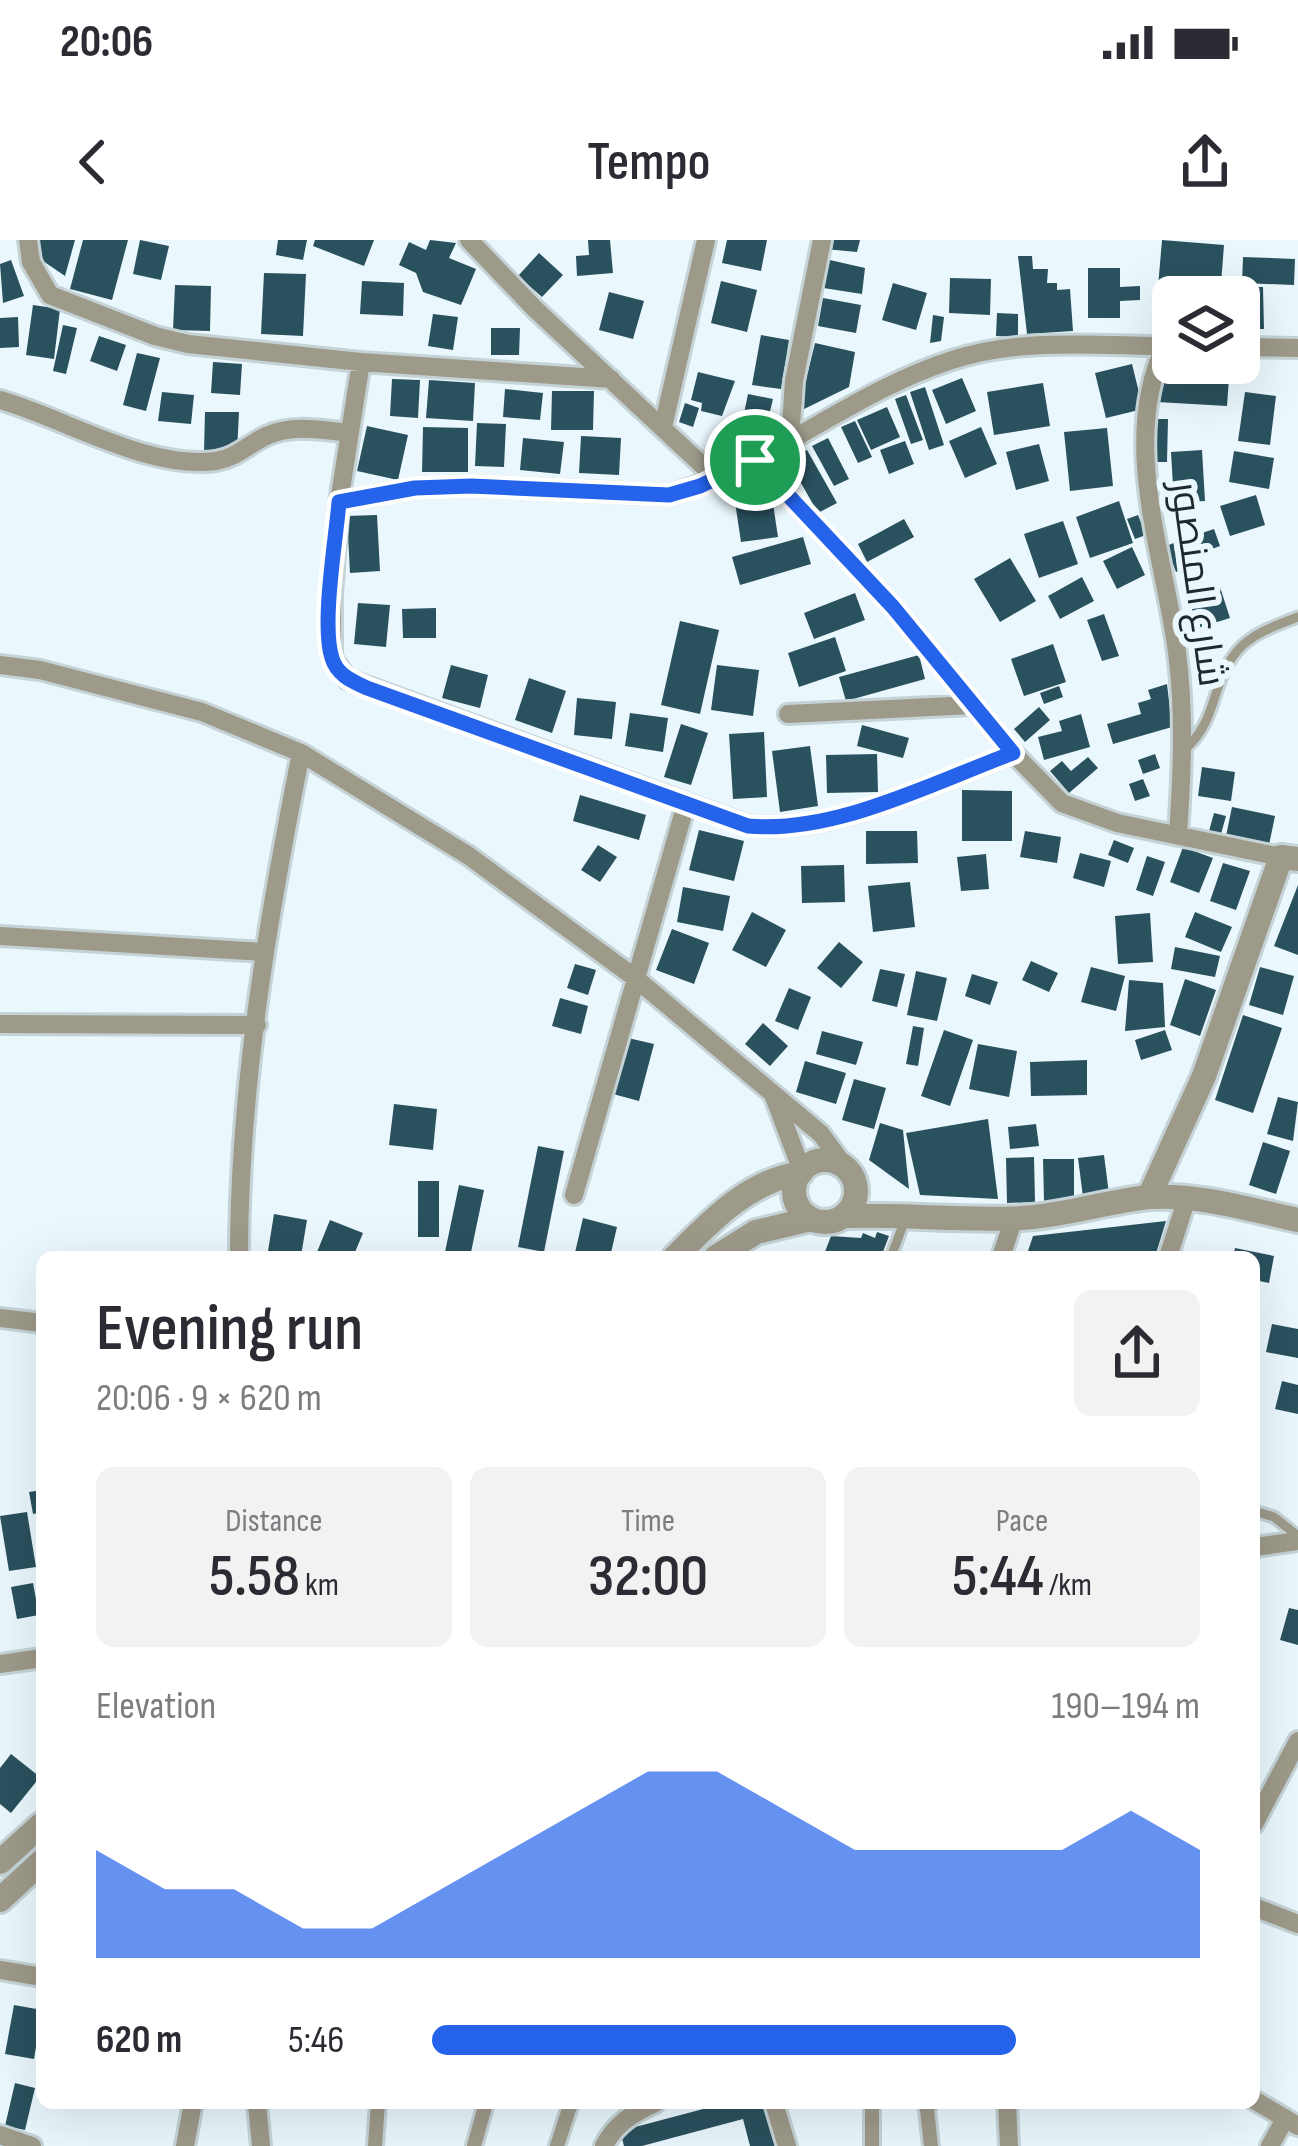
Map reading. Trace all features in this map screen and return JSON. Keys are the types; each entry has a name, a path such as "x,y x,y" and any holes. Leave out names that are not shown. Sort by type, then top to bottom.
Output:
{"street":[{"path":"28,240 40,281 62,302 188,344 611,380"},
{"path":"469,240 535,309 717,479"},
{"path":"663,427 706,240"},
{"path":"790,441 794,381 822,240"},
{"path":"339,502 415,488 471,486 669,495 717,479 910,377 985,350 1030,344 1152,346"},
{"path":"1260,347 1298,348"},
{"path":"361,362 339,502 329,642 332,658 346,679 748,826 794,827 860,810 1013,753"},
{"name":"شارع المنصور","path":"1152,381 1146,394 1146,450 1178,654 1183,752 1178,835"},
{"path":"0,400 69,428 178,459 214,462 282,431 350,433"},
{"path":"755,460 893,607 1013,753 1062,803 1117,824 1289,858 1204,1076 1148,1198"},
{"path":"0,665 40,670 202,712 301,753 469,856 634,977 821,1134 851,1175 855,1199 844,1216"},
{"path":"788,714 972,705"},
{"path":"239,1251 264,952 301,753"},
{"path":"574,1195 686,804"},
{"path":"0,936 264,952"},
{"path":"0,1024 257,1025"},
{"path":"771,1090 801,1172 794,1191 796,1202 811,1219"},
{"path":"681,1251 756,1187 801,1172 810,1164 830,1161 907,1214"},
{"path":"726,1251 756,1232 811,1219 907,1214 1014,1218 1148,1198 1187,1198 1298,1220"},
{"path":"1170,1251 1187,1198"},
{"path":"1002,1251 1014,1218"},
{"path":"0,1318 36,1322"},
{"path":"1260,1546 1298,1539"},
{"path":"0,1664 36,1659"},
{"path":"1260,1813 1297,1747"},
{"path":"0,1862 36,1829"},
{"path":"0,1900 36,1867"},
{"path":"1260,1909 1298,1924"},
{"path":"0,1970 36,1976"},
{"path":"1260,2103 1292,2122 1270,2146"},
{"path":"184,2146 193,2109"},
{"path":"258,2109 261,2146"},
{"path":"375,2146 378,2109"},
{"path":"474,2146 484,2109"},
{"path":"556,2146 569,2109"},
{"path":"604,2146 610,2134 644,2109"},
{"path":"776,2109 788,2146"},
{"path":"872,2109 872,2146"},
{"path":"927,2109 932,2146"},
{"path":"1006,2109 1009,2146"},
{"path":"0,2135 32,2146"}],"lane":[{"path":"1183,752 1210,718 1221,678 1237,651 1265,631 1298,617"},
{"path":"894,1251 907,1214"},
{"path":"1260,1512 1274,1517 1298,1539"}],"building":[{"path":"39,240 75,240 65,276 43,261"},
{"path":"83,240 128,240 112,300 70,289"},
{"path":"140,240 169,246 161,280 133,274"},
{"path":"278,240 307,240 303,260 276,255"},
{"path":"315,240 374,240 364,266 313,246"},
{"path":"430,240 456,243 449,258 476,269 461,305 423,292 416,273 399,265 409,242 426,250"},
{"path":"588,240 610,240 613,273 577,276 576,256 589,255"},
{"path":"727,240 767,240 761,271 722,263"},
{"path":"826,240 860,240 857,252 825,249"},
{"path":"1162,240 1224,245 1222,276 1159,276"},
{"path":"539,253 563,275 542,297 518,276"},
{"path":"1018,256 1032,256 1033,269 1048,269 1047,283 1057,283 1057,290 1070,289 1073,331 1027,334"},
{"path":"1243,257 1295,259 1294,285 1260,284 1260,276 1242,276"},
{"path":"821,258 865,268 862,294 817,287"},
{"path":"11,260 24,296 3,303 0,264"},
{"path":"1088,268 1120,268 1120,287 1140,286 1140,300 1120,301 1120,318 1088,318"},
{"path":"264,273 306,274 303,336 261,334"},
{"path":"950,278 991,279 990,315 949,313"},
{"path":"362,281 404,283 403,316 360,314"},
{"path":"721,281 757,290 747,332 711,323"},
{"path":"893,283 927,293 916,330 882,320"},
{"path":"175,285 211,286 210,331 173,330"},
{"path":"1260,287 1263,287 1264,329 1260,329"},
{"path":"609,292 644,301 633,339 599,330"},
{"path":"823,298 861,305 856,333 818,326"},
{"path":"33,305 60,309 54,359 26,355"},
{"path":"997,313 1018,314 1018,337 996,336"},
{"path":"433,314 458,317 453,350 428,346"},
{"path":"933,315 944,317 941,341 930,343"},
{"path":"18,317 19,347 0,348 0,318"},
{"path":"63,325 77,328 66,374 53,371"},
{"path":"491,328 520,328 519,355 491,355"},
{"path":"761,335 789,340 781,389 752,385"},
{"path":"99,336 126,345 117,371 90,361"},
{"path":"815,343 855,352 849,387 798,412"},
{"path":"137,353 160,358 146,411 123,405"},
{"path":"213,362 242,364 240,395 211,393"},
{"path":"1132,364 1143,409 1106,418 1095,373"},
{"path":"698,372 735,381 722,416 701,411 702,403 691,400"},
{"path":"962,378 976,411 946,424 932,390"},
{"path":"392,379 420,380 418,418 390,416"},
{"path":"429,380 475,383 473,421 426,418"},
{"path":"1043,383 1050,426 994,435 987,392"},
{"path":"1158,384 1229,384 1227,406 1157,402"},
{"path":"925,387 944,445 929,450 910,392"},
{"path":"505,389 543,393 540,420 503,417"},
{"path":"552,391 594,391 593,430 551,430"},
{"path":"162,392 194,395 191,424 158,421"},
{"path":"1245,392 1276,396 1270,445 1238,441"},
{"path":"748,394 773,399 764,436 740,433"},
{"path":"906,395 923,440 911,444 895,399"},
{"path":"685,403 699,408 693,427 679,422"},
{"path":"887,407 900,437 871,450 857,420"},
{"path":"205,412 239,412 237,452 204,452"},
{"path":"1154,419 1168,419 1167,462 1153,462"},
{"path":"855,421 872,457 858,463 841,427"},
{"path":"477,423 506,424 504,467 475,466"},
{"path":"367,426 408,435 398,480 357,471"},
{"path":"423,427 468,428 468,472 422,472"},
{"path":"981,427 997,464 965,478 949,441"},
{"path":"1107,428 1113,486 1070,491 1064,432"},
{"path":"581,436 621,438 619,475 579,473"},
{"path":"523,438 564,442 560,474 520,470"},
{"path":"828,438 849,479 834,486 812,446"},
{"path":"905,441 914,464 889,474 880,450"},
{"path":"1039,444 1049,481 1016,490 1006,452"},
{"path":"807,450 837,503 818,513 788,460"},
{"path":"1202,450 1205,501 1174,503 1171,452"},
{"path":"1234,451 1274,458 1269,489 1229,482"},
{"path":"1256,495 1265,525 1230,536 1220,506"},
{"path":"772,497 778,537 741,542 735,502"},
{"path":"1119,501 1133,543 1090,558 1076,517"},
{"path":"377,515 380,571 350,573 347,516"},
{"path":"1138,515 1146,535 1135,539 1127,519"},
{"path":"904,519 914,537 867,562 858,544"},
{"path":"1063,521 1078,564 1039,578 1024,534"},
{"path":"1214,529 1220,546 1196,555 1190,537"},
{"path":"803,537 811,564 740,585 732,557"},
{"path":"1187,538 1197,564 1176,572 1166,546"},
{"path":"1132,547 1145,575 1117,589 1103,561"},
{"path":"1010,558 1036,601 1000,622 974,579"},
{"path":"1082,577 1094,601 1060,619 1048,596"},
{"path":"1220,587 1230,618 1198,628 1188,596"},
{"path":"855,593 865,620 814,639 804,613"},
{"path":"358,603 390,605 386,647 354,644"},
{"path":"436,608 436,638 403,638 402,609"},
{"path":"1104,614 1119,656 1102,661 1087,620"},
{"path":"680,621 719,630 700,714 661,705"},
{"path":"835,637 846,671 799,687 788,653"},
{"path":"1053,644 1066,682 1024,696 1011,659"},
{"path":"919,655 925,679 846,701 839,677"},
{"path":"451,665 488,675 480,708 442,698"},
{"path":"717,665 759,670 753,716 711,710"},
{"path":"529,678 566,691 552,733 515,720"},
{"path":"1167,684 1172,727 1113,744 1107,724 1141,714 1138,703 1151,699 1148,690"},
{"path":"1059,686 1063,697 1044,704 1040,693"},
{"path":"577,698 616,702 612,739 574,735"},
{"path":"1039,707 1050,720 1025,742 1014,729"},
{"path":"630,713 668,718 663,752 625,746"},
{"path":"1081,714 1090,747 1044,760 1038,737 1062,731 1059,721"},
{"path":"681,724 708,733 691,785 664,777"},
{"path":"862,725 909,738 903,758 857,746"},
{"path":"764,732 767,797 733,799 729,734"},
{"path":"810,746 818,806 780,812 772,751"},
{"path":"877,754 878,792 827,793 826,755"},
{"path":"1155,754 1160,768 1143,774 1138,760"},
{"path":"1088,757 1098,768 1069,793 1050,771 1062,761 1071,771"},
{"path":"1202,767 1235,772 1231,801 1198,796"},
{"path":"1143,779 1150,796 1135,801 1129,784"},
{"path":"962,790 1012,791 1012,841 962,841"},
{"path":"580,795 646,815 639,840 573,821"},
{"path":"1232,807 1275,816 1269,845 1226,836"},
{"path":"1214,813 1226,816 1221,834 1209,831"},
{"path":"699,830 744,841 734,881 689,870"},
{"path":"866,831 917,831 918,863 866,864"},
{"path":"1025,831 1061,837 1057,863 1020,857"},
{"path":"1114,840 1134,848 1128,863 1108,855"},
{"path":"598,845 617,857 600,882 581,870"},
{"path":"1183,847 1213,858 1199,893 1170,882"},
{"path":"1080,853 1111,861 1104,887 1073,878"},
{"path":"986,854 989,889 961,891 957,857"},
{"path":"1147,856 1165,862 1153,896 1136,890"},
{"path":"1223,863 1250,871 1236,910 1210,901"},
{"path":"844,865 845,902 802,903 801,866"},
{"path":"910,882 915,927 873,932 868,886"},
{"path":"1298,885 1298,955 1274,946"},
{"path":"683,887 730,896 723,931 677,922"},
{"path":"752,912 786,930 766,967 732,950"},
{"path":"1195,912 1232,927 1221,952 1185,937"},
{"path":"1150,913 1153,962 1118,964 1115,916"},
{"path":"672,929 709,943 694,984 656,970"},
{"path":"839,942 863,962 841,988 817,968"},
{"path":"1175,947 1220,956 1215,977 1171,969"},
{"path":"1031,961 1058,973 1049,992 1022,980"},
{"path":"575,964 596,970 588,995 567,988"},
{"path":"1091,967 1125,976 1116,1011 1081,1002"},
{"path":"1260,967 1294,976 1283,1015 1249,1005"},
{"path":"880,969 905,974 897,1007 872,1001"},
{"path":"916,971 947,978 937,1021 907,1015"},
{"path":"972,974 998,982 990,1005 965,996"},
{"path":"1185,979 1216,990 1200,1036 1170,1025"},
{"path":"1129,980 1163,983 1165,1027 1125,1031"},
{"path":"789,988 811,997 798,1030 775,1021"},
{"path":"560,998 588,1006 581,1034 552,1026"},
{"path":"1243,1015 1282,1028 1253,1113 1215,1100"},
{"path":"763,1023 788,1046 770,1066 745,1044"},
{"path":"913,1026 924,1028 918,1066 906,1064"},
{"path":"944,1030 973,1040 950,1106 921,1096"},
{"path":"1165,1030 1172,1050 1141,1060 1135,1040"},
{"path":"822,1031 863,1042 856,1065 816,1054"},
{"path":"628,1038 654,1044 639,1101 613,1094"},
{"path":"978,1044 1017,1051 1009,1097 969,1089"},
{"path":"1087,1060 1087,1095 1031,1096 1030,1062"},
{"path":"805,1061 846,1073 836,1104 796,1092"},
{"path":"854,1079 886,1088 874,1129 842,1120"},
{"path":"1278,1097 1298,1102 1293,1141 1267,1134"},
{"path":"394,1104 437,1109 433,1150 389,1145"},
{"path":"988,1119 998,1199 920,1195 906,1133"},
{"path":"880,1123 903,1130 909,1189 869,1160"},
{"path":"1036,1124 1039,1146 1010,1149 1008,1127"},
{"path":"1263,1142 1290,1151 1276,1194 1249,1185"},
{"path":"538,1146 564,1151 544,1251 518,1247"},
{"path":"1104,1155 1109,1194 1083,1197 1078,1158"},
{"path":"1034,1157 1035,1202 1007,1203 1006,1158"},
{"path":"1043,1159 1074,1159 1074,1201 1044,1201"},
{"path":"418,1181 439,1181 439,1237 418,1237"},
{"path":"459,1185 484,1190 471,1251 445,1251"},
{"path":"274,1214 307,1220 302,1251 268,1251"},
{"path":"583,1218 617,1227 611,1251 575,1251"},
{"path":"330,1220 363,1233 356,1251 317,1251"},
{"path":"1166,1221 1157,1251 1028,1251 1033,1236"},
{"path":"877,1232 889,1236 883,1251 825,1251 831,1236 861,1238 863,1233 875,1238"},
{"path":"1260,1253 1274,1256 1269,1283 1260,1281"},
{"path":"1272,1324 1298,1329 1298,1358 1266,1352"},
{"path":"1282,1381 1298,1385 1298,1414 1275,1409"},
{"path":"36,1491 36,1513 33,1514 29,1492"},
{"path":"27,1512 36,1567 9,1571 0,1516"},
{"path":"33,1583 36,1616 17,1619 11,1587"},
{"path":"1289,1608 1298,1610 1298,1645 1280,1640"},
{"path":"11,1754 36,1774 36,1782 11,1813 0,1804 0,1768"},
{"path":"14,2005 36,2009 34,2059 5,2054"},
{"path":"15,2083 35,2088 25,2130 5,2126"},
{"path":"703,2109 767,2109 776,2146 750,2146 743,2119 642,2146 624,2146 620,2131"}],"route":[{"path":"755,460 893,607 1013,753 828,820 794,827 748,826 367,688 346,679 332,658 329,642 339,502 415,488 471,486 669,495 755,460"}]}
